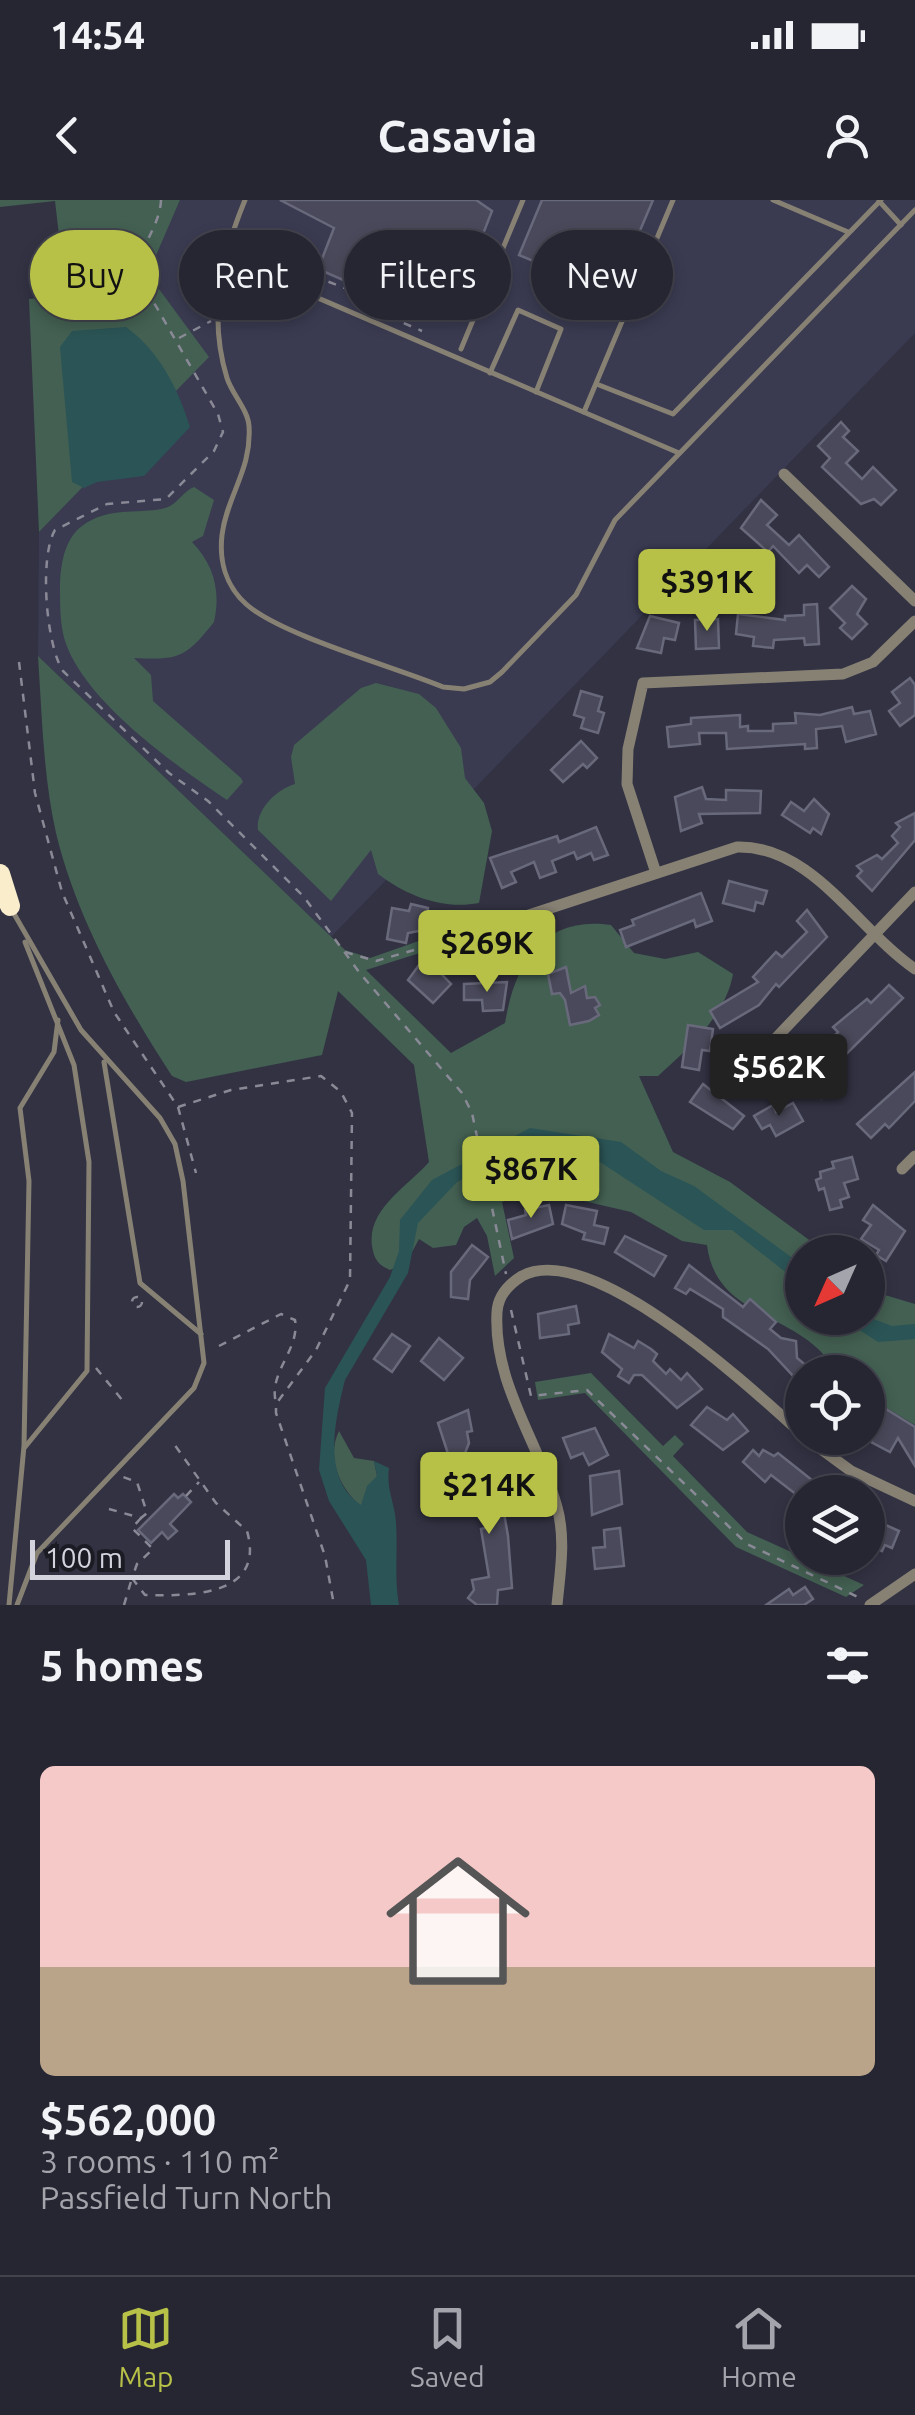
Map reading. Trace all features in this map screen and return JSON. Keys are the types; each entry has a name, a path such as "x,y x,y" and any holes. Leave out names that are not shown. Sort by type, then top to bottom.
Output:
{"highway":[{"path":"0,874 10,906"}],"street":[{"path":"784,474 915,601"},
{"path":"656,873 627,784 628,749 642,683 843,674 873,662 915,620"},
{"path":"477,932 736,847 773,850 806,871 873,936 915,970"},
{"path":"754,1060 915,892"},
{"path":"902,1169 915,1156"},
{"path":"557,1605 562,1533 557,1507 522,1429 498,1325 499,1301 510,1284 526,1274 550,1270 600,1285 700,1344 785,1419"},
{"path":"829,1455 850,1471 915,1501"},
{"path":"866,1603 915,1574"}],"lane":[{"path":"234,230 245,200"},
{"path":"461,348 523,200"},
{"path":"584,412 599,386 674,200"},
{"path":"772,200 848,232"},
{"path":"599,386 673,414 879,200 900,225"},
{"path":"217,320 226,376 249,420 248,464 222,531 220,562 232,587 247,605 276,622 443,687 464,690 490,682 502,672 576,595 616,520 915,210"},
{"path":"324,301 680,453"},
{"path":"490,373 518,310 561,329 536,392"},
{"path":"10,906 58,1020 80,1091 89,1162 88,1367 84,1380 35,1431 24,1450"},
{"path":"10,906 58,994 102,1057 160,1118 175,1144 204,1336 204,1363 194,1388 37,1552 17,1605"},
{"path":"9,1605 24,1450 29,1181 20,1108 54,1052 58,1020"},
{"path":"102,1057 140,1284 204,1336"}],"path":[{"path":"161,200 160,214 140,256 138,275 218,414 223,432 220,442 166,499 106,504 55,530 49,552 53,654 62,671 169,773 208,802 304,897 342,950 462,1093 479,1145 531,1396 580,1388 592,1393 747,1544 866,1603"},
{"path":"324,280 396,308 392,318 423,332"},
{"path":"177,339 217,320"},
{"path":"19,662 35,793 62,892 114,1012 178,1107 196,1173"},
{"path":"342,950 359,959 376,960 477,932"},
{"path":"178,1107 231,1090 321,1076 342,1092 352,1113 350,1280 316,1350 276,1404"},
{"path":"219,1346 281,1314 294,1320 296,1332 273,1392 280,1431 326,1556 334,1605"},
{"path":"88,1367 108,1378 123,1402"},
{"path":"132,1578 139,1592 151,1595 220,1592 241,1574 250,1552 247,1531 200,1481 174,1444"},
{"path":"112,1474 137,1482 151,1517"},
{"path":"186,1496 200,1481"},
{"path":"109,1510 141,1518"},
{"path":"124,1605 136,1564 153,1549 132,1528 147,1513"}],"shaded area":[{"path":"0,200 180,200 159,249 159,230 58,230 55,201 0,207"},
{"path":"180,200 915,200 915,333 331,937 38,656 39,532 208,357 181,320 324,320 324,230 179,230 179,317 159,289 159,249"},
{"path":"159,289 209,357 39,532 29,299 30,320 159,320"},
{"path":"126,327 166,371 190,427 144,476 97,482 84,488 72,482 60,347 72,331"},
{"path":"194,487 214,500 203,536 192,542 214,579 214,622 180,655 134,658 151,675 153,701 241,778 243,782 227,800 158,750 111,709 76,664 61,622 62,563 76,532 105,515 170,506"},
{"path":"38,656 345,950 370,958 439,934 442,946 366,970 451,1053 505,1023 525,963 550,936 567,928 611,925 634,953 665,959 698,952 733,974 723,1003 694,1042 658,1076 639,1076 673,1152 730,1182 802,1235 785,1235 785,1327 727,1289 714,1270 707,1245 682,1241 631,1212 536,1190 502,1202 514,1258 495,1276 487,1236 477,1218 464,1227 456,1245 433,1248 419,1239 406,1263 390,1270 380,1264 372,1246 376,1221 390,1200 429,1162 414,1065 338,991 322,1055 186,1082 172,1076 104,959 76,897 56,833 44,745"},
{"path":"376,683 419,694 436,708 461,748 465,778 484,803 492,831 479,903 439,903 401,889 378,874 371,850 331,901 258,830 260,815 269,801 295,784 291,757 294,745 361,688"},
{"path":"530,1128 621,1142 661,1171 694,1186 785,1253 785,1272 732,1230 704,1230 600,1162 550,1156 486,1168 457,1182 418,1223 408,1273 345,1380 338,1413 336,1465 348,1494 361,1505 367,1486 377,1476 374,1461 389,1468 399,1605 371,1605 366,1560 329,1501 319,1470 325,1388 390,1277 399,1251 400,1220 432,1180"},
{"path":"885,1295 915,1304 915,1425 885,1407 885,1355 824,1355 799,1335 885,1335"},
{"path":"885,1323 915,1324 915,1339 878,1342 867,1335 885,1335"},
{"path":"591,1373 663,1446 675,1435 684,1444 673,1456 747,1532 785,1549 785,1569 736,1547 585,1393 538,1400 535,1382"},
{"path":"339,1431 354,1458 374,1461 377,1476 361,1506 337,1472 334,1451"},
{"path":"798,1575 842,1575 864,1585 846,1597"}],"building":[{"path":"280,200 476,200 492,211 485,230 344,230 344,280 324,272 324,254 334,228"},
{"path":"542,200 653,200 640,230 531,230 531,260 519,255"},
{"path":"841,422 849,431 843,437 858,451 846,463 862,479 873,467 896,490 881,505 874,499 861,504 822,467 830,458 818,446"},
{"path":"761,500 777,515 767,525 789,545 799,535 829,567 819,577 807,565 799,573 773,546 768,552 741,528"},
{"path":"852,586 866,599 857,614 867,624 852,639 840,628 845,623 830,608"},
{"path":"817,604 819,644 805,645 804,638 774,640 773,648 753,646 754,637 736,634 738,614 785,620 785,616 804,615 804,605"},
{"path":"650,616 679,623 675,640 664,638 661,653 637,648"},
{"path":"718,619 719,648 696,649 695,620"},
{"path":"910,678 915,685 915,715 900,726 889,711 900,703 892,692"},
{"path":"581,691 602,697 598,711 604,713 598,733 581,728 584,718 574,715"},
{"path":"852,707 854,714 870,711 876,734 846,742 842,726 816,729 817,748 805,749 805,744 727,749 726,733 699,733 700,744 669,747 667,727 691,724 691,718 740,715 740,727 748,726 748,731 773,731 773,724 796,723 795,713 820,715"},
{"path":"581,741 597,758 587,768 583,764 563,782 551,770"},
{"path":"702,787 706,799 726,800 726,790 761,791 760,813 699,814 702,823 681,831 675,797"},
{"path":"814,799 829,814 821,834 813,828 810,833 782,815 791,802 804,811"},
{"path":"915,813 915,840 872,891 857,876 862,871 857,866 877,855 882,859 898,843 892,836 900,827 896,823"},
{"path":"596,827 608,855 594,860 591,853 577,859 574,852 552,861 556,872 540,878 534,862 511,872 516,882 502,888 490,858 557,836 559,842"},
{"path":"729,881 767,891 763,904 756,902 754,911 723,903"},
{"path":"701,893 712,921 696,927 694,920 626,947 620,930 634,925 632,920"},
{"path":"411,904 428,908 424,930 408,933 406,943 387,939 392,908 409,911"},
{"path":"807,910 827,937 759,1005 720,1028 710,1011 758,982 753,977 776,952 782,957 807,932 797,921"},
{"path":"425,957 451,984 433,1003 408,980"},
{"path":"566,967 571,993 585,986 587,998 595,997 600,1005 595,1008 599,1015 589,1021 570,1025 565,1000 560,993 552,994 548,974"},
{"path":"507,982 503,1010 483,1011 482,1000 464,1000 464,984"},
{"path":"889,985 903,998 832,1068 841,1077 821,1098 809,1088 805,1092 794,1082 797,1074 807,1063 813,1069 832,1049 827,1044 838,1032 833,1027 867,999 871,1003"},
{"path":"688,1025 713,1029 710,1051 702,1050 699,1070 682,1067"},
{"path":"915,1072 915,1101 889,1128 885,1124 871,1138 857,1124"},
{"path":"703,1084 744,1116 733,1129 690,1102"},
{"path":"793,1103 803,1121 776,1136 770,1125 762,1129 754,1116 773,1105 776,1112"},
{"path":"852,1157 858,1179 844,1183 849,1197 840,1200 842,1207 830,1210 824,1188 819,1190 816,1180 821,1178 820,1172 834,1168 832,1162"},
{"path":"549,1205 553,1224 512,1239 508,1220 526,1215 525,1210"},
{"path":"566,1205 597,1211 594,1225 608,1228 604,1244 583,1239 585,1233 562,1224"},
{"path":"873,1205 905,1231 886,1261 885,1235 864,1235 871,1225 863,1220"},
{"path":"625,1236 666,1256 654,1276 615,1252"},
{"path":"472,1245 488,1257 470,1280 468,1299 451,1297 451,1272"},
{"path":"689,1265 743,1307 750,1299 776,1322 770,1329 781,1338 796,1341 797,1355 785,1355 785,1367 768,1349 723,1317 723,1309 690,1289 686,1294 675,1288"},
{"path":"576,1306 579,1323 568,1325 569,1334 540,1338 538,1314"},
{"path":"392,1334 410,1346 392,1372 374,1359"},
{"path":"609,1334 634,1348 638,1341 657,1354 653,1361 666,1374 670,1369 681,1380 687,1373 702,1389 677,1408 642,1375 634,1375 629,1383 618,1376 622,1369 602,1352"},
{"path":"439,1338 463,1358 444,1380 421,1361"},
{"path":"707,1407 727,1420 733,1414 748,1431 723,1450 691,1425"},
{"path":"885,1408 915,1427 915,1466 898,1438 890,1452 885,1449"},
{"path":"468,1410 472,1431 467,1432 469,1443 463,1458 450,1460 438,1423"},
{"path":"595,1428 608,1455 589,1465 583,1453 571,1458 563,1438"},
{"path":"753,1450 759,1456 763,1450 774,1456 778,1453 806,1475 785,1475 785,1486 771,1475 765,1482 743,1462"},
{"path":"479,1468 493,1485 499,1484 508,1536 512,1588 498,1590 497,1605 477,1605 468,1598 474,1590 472,1580 489,1577 481,1529 490,1527 485,1502 465,1505 461,1485 460,1472"},
{"path":"619,1471 622,1504 592,1515 590,1476"},
{"path":"174,1494 178,1498 183,1494 191,1502 170,1524 177,1531 168,1539 162,1532 151,1543 138,1530"},
{"path":"885,1525 899,1531 892,1548 885,1545"},
{"path":"620,1528 624,1566 595,1569 593,1548 605,1547 604,1530"},
{"path":"805,1587 813,1599 804,1605 766,1605 789,1589 793,1595"}]}
